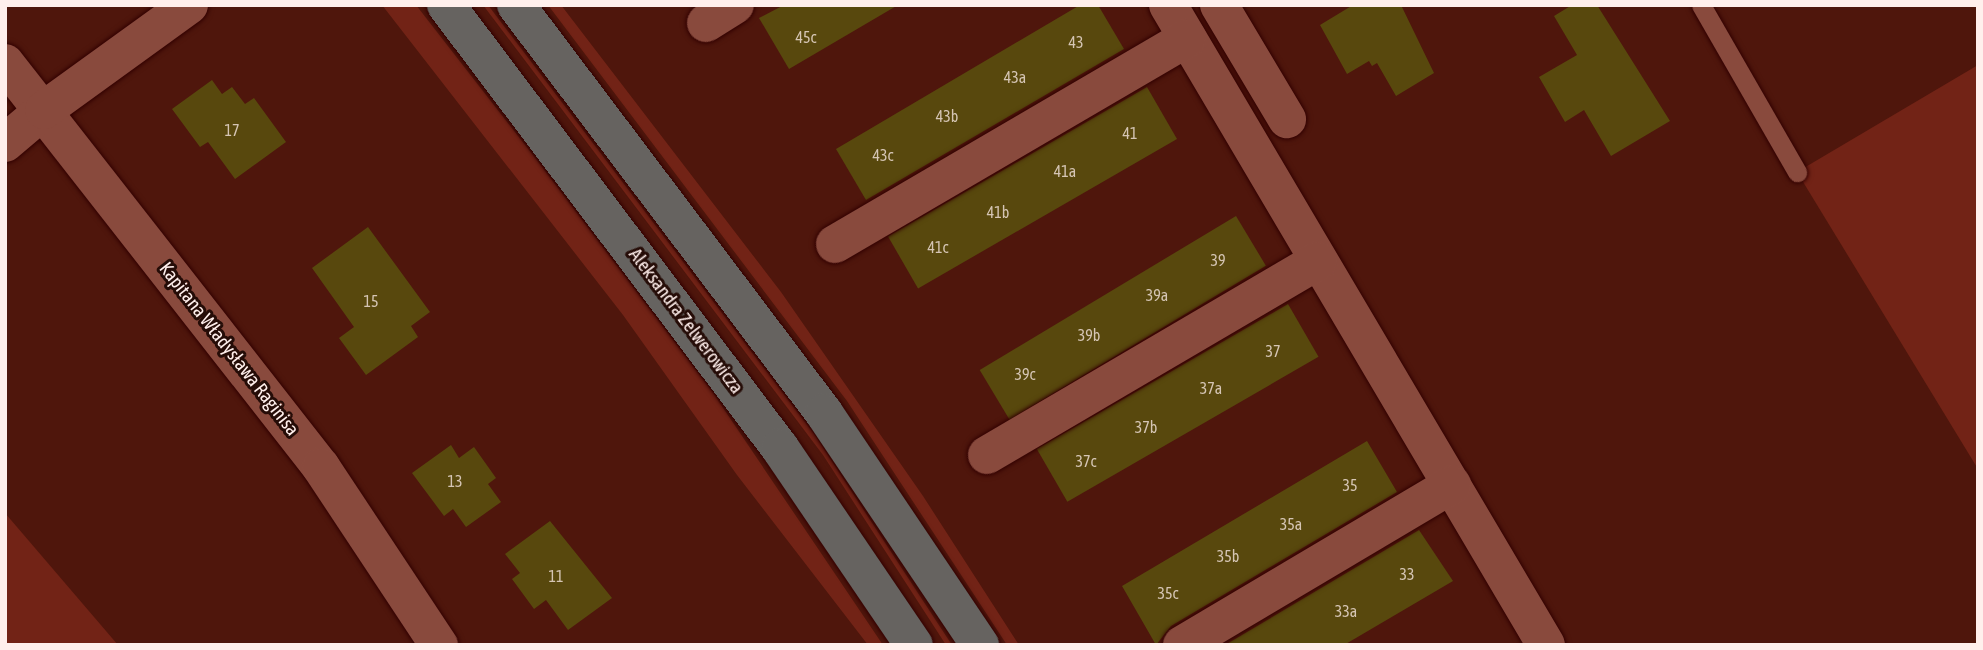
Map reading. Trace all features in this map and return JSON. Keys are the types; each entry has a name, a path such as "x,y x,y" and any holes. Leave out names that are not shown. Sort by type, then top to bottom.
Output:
{"street":[{"path":"5,143 44,110 189,5"},
{"name":"Aleksandra Zelwerowicza","path":"446,5 780,448 914,645"},
{"path":"516,5 738,294 980,645"},
{"path":"1168,5 1546,645"},
{"path":"1219,5 1287,119"},
{"path":"835,244 1187,38"},
{"name":"Kapitana Władysława Raginisa","path":"5,63 321,467 439,645"},
{"path":"988,455 1318,261"},
{"path":"1182,645 1451,485"}],"lane":[{"path":"1701,5 1797,172"}],"shaded area":[{"path":"382,5 416,5 713,393 883,645 868,645 737,475 623,315"},
{"path":"483,5 488,5 814,434 952,645 946,645 823,455"},
{"path":"548,5 561,5 781,292 923,496 1019,645 1007,645 847,401"},
{"path":"1978,65 1978,469 1797,172"},
{"path":"5,513 118,645 5,645"}],"building":[{"path":"784,5 898,5 789,69 759,18"},
{"path":"1080,5 1098,5 1124,49 866,200 836,149"},
{"path":"1353,5 1401,5 1434,73 1396,96 1377,63 1372,66 1369,61 1347,74 1320,25"},
{"path":"1572,5 1597,5 1670,121 1611,156 1584,110 1565,122 1539,77 1577,55 1554,16"},
{"path":"212,80 222,94 232,87 245,104 254,98 286,142 235,179 208,142 200,147 172,109"},
{"path":"1147,87 1177,139 918,288 888,237"},
{"path":"1236,216 1266,266 1010,420 980,370"},
{"path":"368,227 430,312 411,326 418,337 366,375 339,338 354,327 312,268"},
{"path":"1288,304 1318,357 1067,502 1037,449"},
{"path":"1367,441 1397,492 1171,626 1156,645 1122,586"},
{"path":"451,445 459,458 474,447 496,478 488,484 501,502 466,527 453,509 444,516 412,473"},
{"path":"550,521 612,598 568,630 546,600 534,609 512,579 520,573 505,554"},
{"path":"1419,530 1453,581 1344,645 1225,645"}]}
